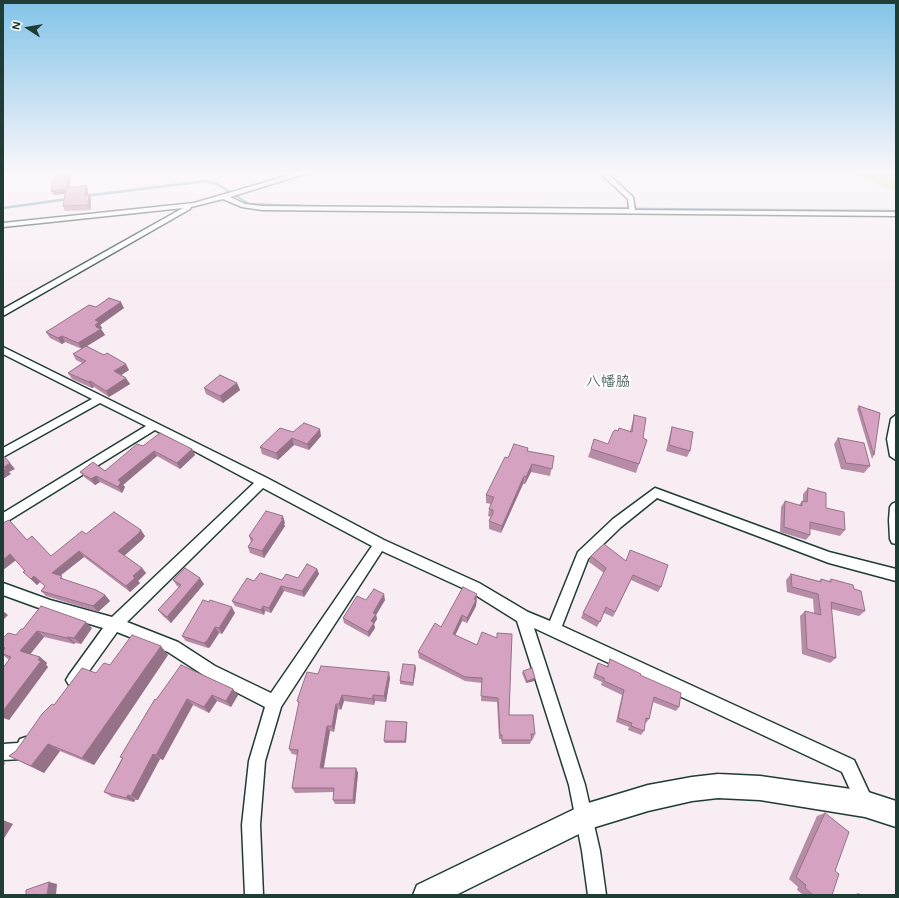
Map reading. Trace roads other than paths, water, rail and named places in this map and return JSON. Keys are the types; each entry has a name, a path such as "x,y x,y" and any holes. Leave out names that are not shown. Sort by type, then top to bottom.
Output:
{"street":[{"path":"3,225 99,215"},
{"path":"3,313 176,215"},
{"path":"3,350 263,481 380,544 474,587 523,617 554,629 848,766 865,804"},
{"path":"3,454 99,399"},
{"path":"896,418 892,439 896,456"},
{"path":"3,519 154,426"},
{"path":"64,694 114,625 263,481"},
{"path":"554,629 584,556 617,523 655,493 829,557 896,575"},
{"path":"896,507 896,539"},
{"path":"254,895 251,825 257,761 274,703 380,544"},
{"path":"3,589 50,606 129,629 173,647 210,671 274,703"},
{"path":"523,617 577,785 592,851 597,895"},
{"path":"3,752 22,751 36,732"},
{"path":"427,895 585,817 648,798 718,786 768,789 865,804 896,814"}],"district":[{"name":"八幡脇","path":"608,381"}]}
